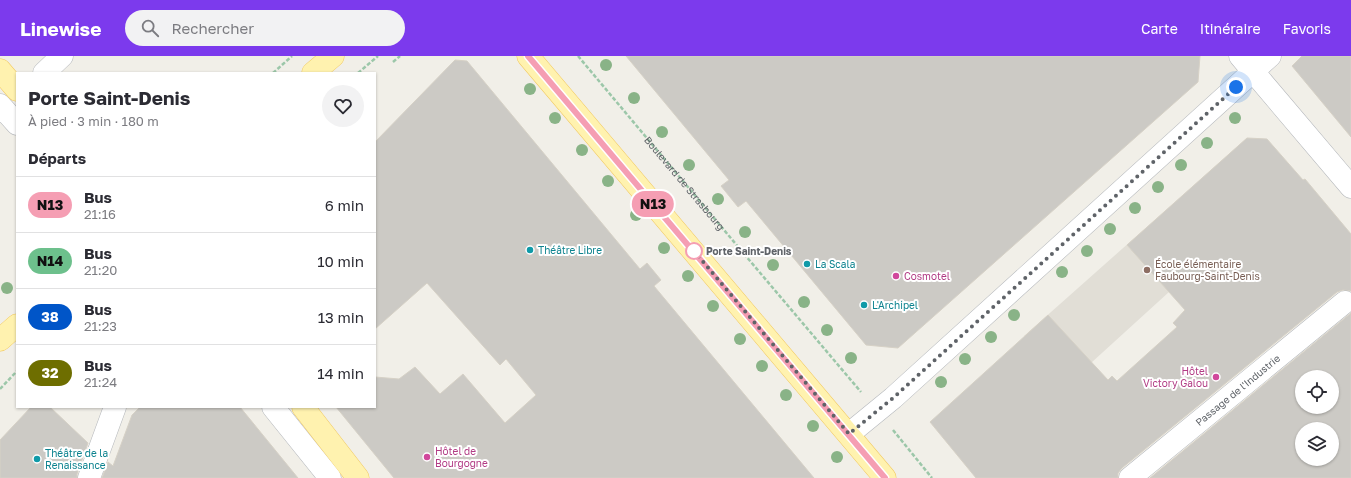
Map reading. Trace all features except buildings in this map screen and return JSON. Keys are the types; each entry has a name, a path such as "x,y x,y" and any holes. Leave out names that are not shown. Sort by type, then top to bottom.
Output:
{"main road":[{"path":"313,72 333,56"},
{"path":"528,56 885,478"},
{"path":"0,70 13,92"},
{"path":"0,340 16,325"},
{"path":"304,408 358,478"}],"street":[{"path":"45,72 62,56"},
{"path":"849,434 893,398 1247,64 1270,56"},
{"path":"1247,64 1351,187"},
{"path":"0,105 16,123"},
{"name":"Passage de l'Industrie","path":"1130,478 1345,302"},
{"path":"89,478 115,408"},
{"path":"273,408 330,478"}],"path":[{"path":"274,72 292,56"},
{"path":"359,72 378,56"},
{"path":"393,62 400,56"},
{"name":"Boulevard de Strasbourg","path":"578,56 864,396"},
{"path":"0,389 16,372"},
{"path":"889,425 932,478"}],"shaded area":[{"name":"École élémentaire Faubourg-Saint-Denis","path":"1247,138 1267,139 1299,176 1238,233 1169,292 1069,383 1024,336"}],"bus line":[{"name":"N13","path":"528,56 810,387 885,478"}],"place":[{"name":"Théâtre Libre","path":"530,250"},
{"name":"Porte Saint-Denis","path":"694,251"},
{"name":"La Scala","path":"807,264"},
{"name":"École élémentaire Faubourg-Saint-Denis","path":"1147,270"},
{"name":"Cosmotel","path":"896,276"},
{"name":"L'Archipel","path":"864,305"},
{"name":"Hôtel Victory Galou","path":"1216,377"},
{"name":"Hôtel de Bourgogne","path":"427,457"},
{"name":"Théâtre de la Renaissance","path":"37,459"}],"route":[{"path":"694,251 849,434 893,398 1236,87"}]}
